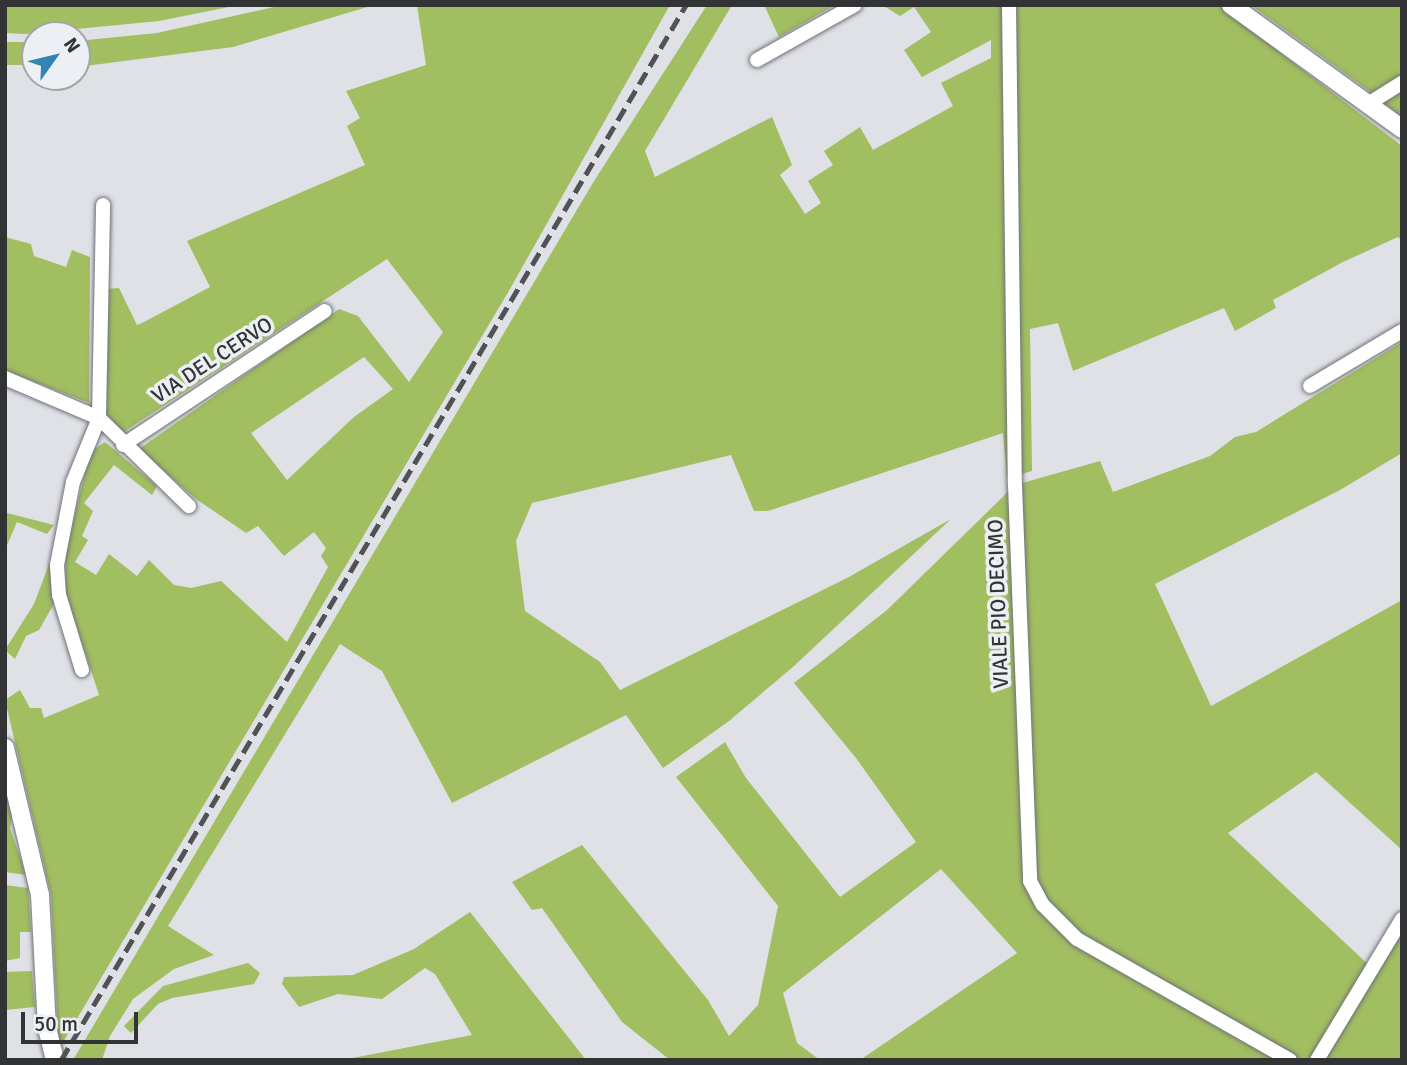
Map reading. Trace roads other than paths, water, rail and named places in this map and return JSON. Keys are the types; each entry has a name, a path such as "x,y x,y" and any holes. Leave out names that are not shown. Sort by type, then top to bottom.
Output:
{"street":[{"path":"757,60 855,5"},
{"name":"VIALE PIO DECIMO","path":"1009,5 1015,471 1030,881 1043,905 1077,939 1290,1060"},
{"path":"1231,5 1402,129"},
{"path":"1368,104 1402,83"},
{"path":"82,670 59,595 58,552 73,482 99,418 103,205"},
{"name":"VIA DEL CERVO","path":"122,445 325,311"},
{"path":"1310,386 1402,331"},
{"path":"5,378 99,418 122,445 188,506"},
{"path":"5,748 40,895 47,1028 55,1060"},
{"path":"1317,1060 1402,919"}],"railway":[{"path":"61,1060 686,5"}]}
